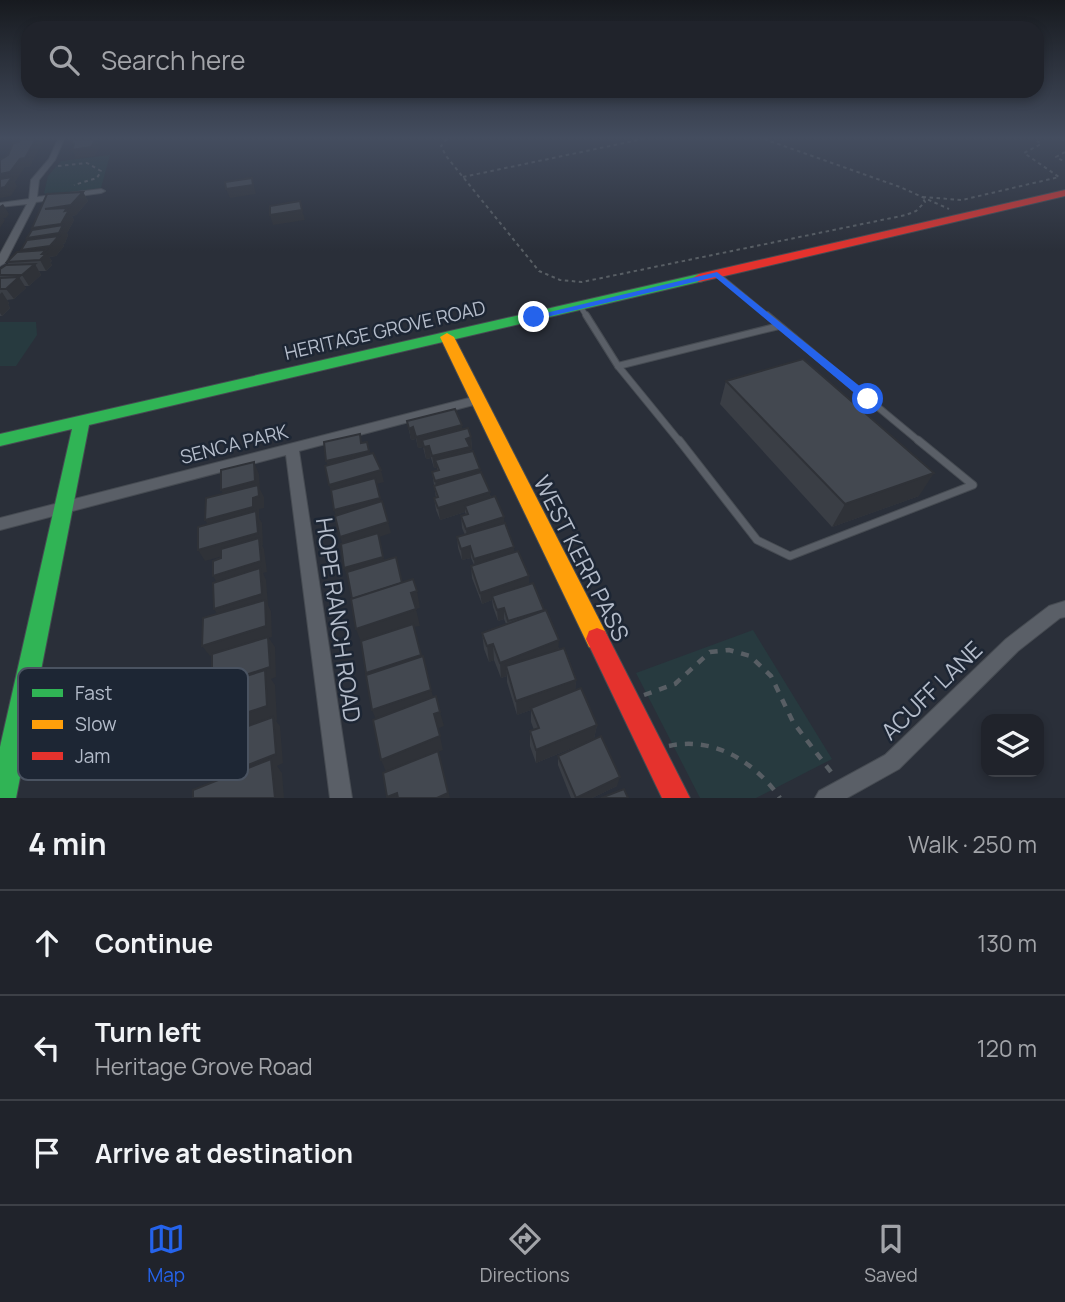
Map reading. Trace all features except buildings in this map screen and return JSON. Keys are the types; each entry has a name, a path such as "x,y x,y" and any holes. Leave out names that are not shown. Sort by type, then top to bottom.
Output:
{"street":[{"path":"0,263 33,200 35,180 38,176"},
{"path":"0,205 101,191"},
{"name":"HERITAGE GROVE ROAD","path":"0,440 1065,193"},
{"name":"WEST KERR PASS","path":"447,337 676,798"},
{"name":"SENCA PARK","path":"0,524 477,400"},
{"path":"31,668 82,421"},
{"name":"HOPE RANCH ROAD","path":"292,449 341,798"},
{"name":"ACUFF LANE","path":"834,794 892,762 1012,645 1055,612 1065,609"},
{"path":"2,798 18,725"}],"lane":[{"path":"580,306 618,366 757,540 790,556 973,485 717,274"},
{"path":"618,366 779,326"}],"path":[{"path":"68,186 96,176"},
{"path":"467,176 463,177 539,271 562,282 590,281 628,274 906,215 922,206 925,202 922,197"},
{"path":"865,176 965,216"},
{"path":"922,197 962,200 1058,176"},
{"path":"628,701 675,684 710,652 729,650 750,656 772,676 793,722 834,794"},
{"path":"653,752 681,741 727,751 751,768 780,798"}],"green space":[{"path":"48,176 104,176 101,188 48,195 44,193"},
{"path":"0,322 36,322 37,335 16,366 0,366"},
{"path":"753,630 832,759 756,798 700,798 636,673"}],"traffic: fast":[{"path":"0,440 699,278"},
{"path":"30,668 82,421"},
{"path":"2,798 18,723"}],"traffic: slow":[{"path":"447,337 597,639"}],"traffic: jam":[{"path":"699,278 1065,193"},
{"path":"597,639 676,798"}],"route":[{"path":"534,317 717,274 868,399"}]}
